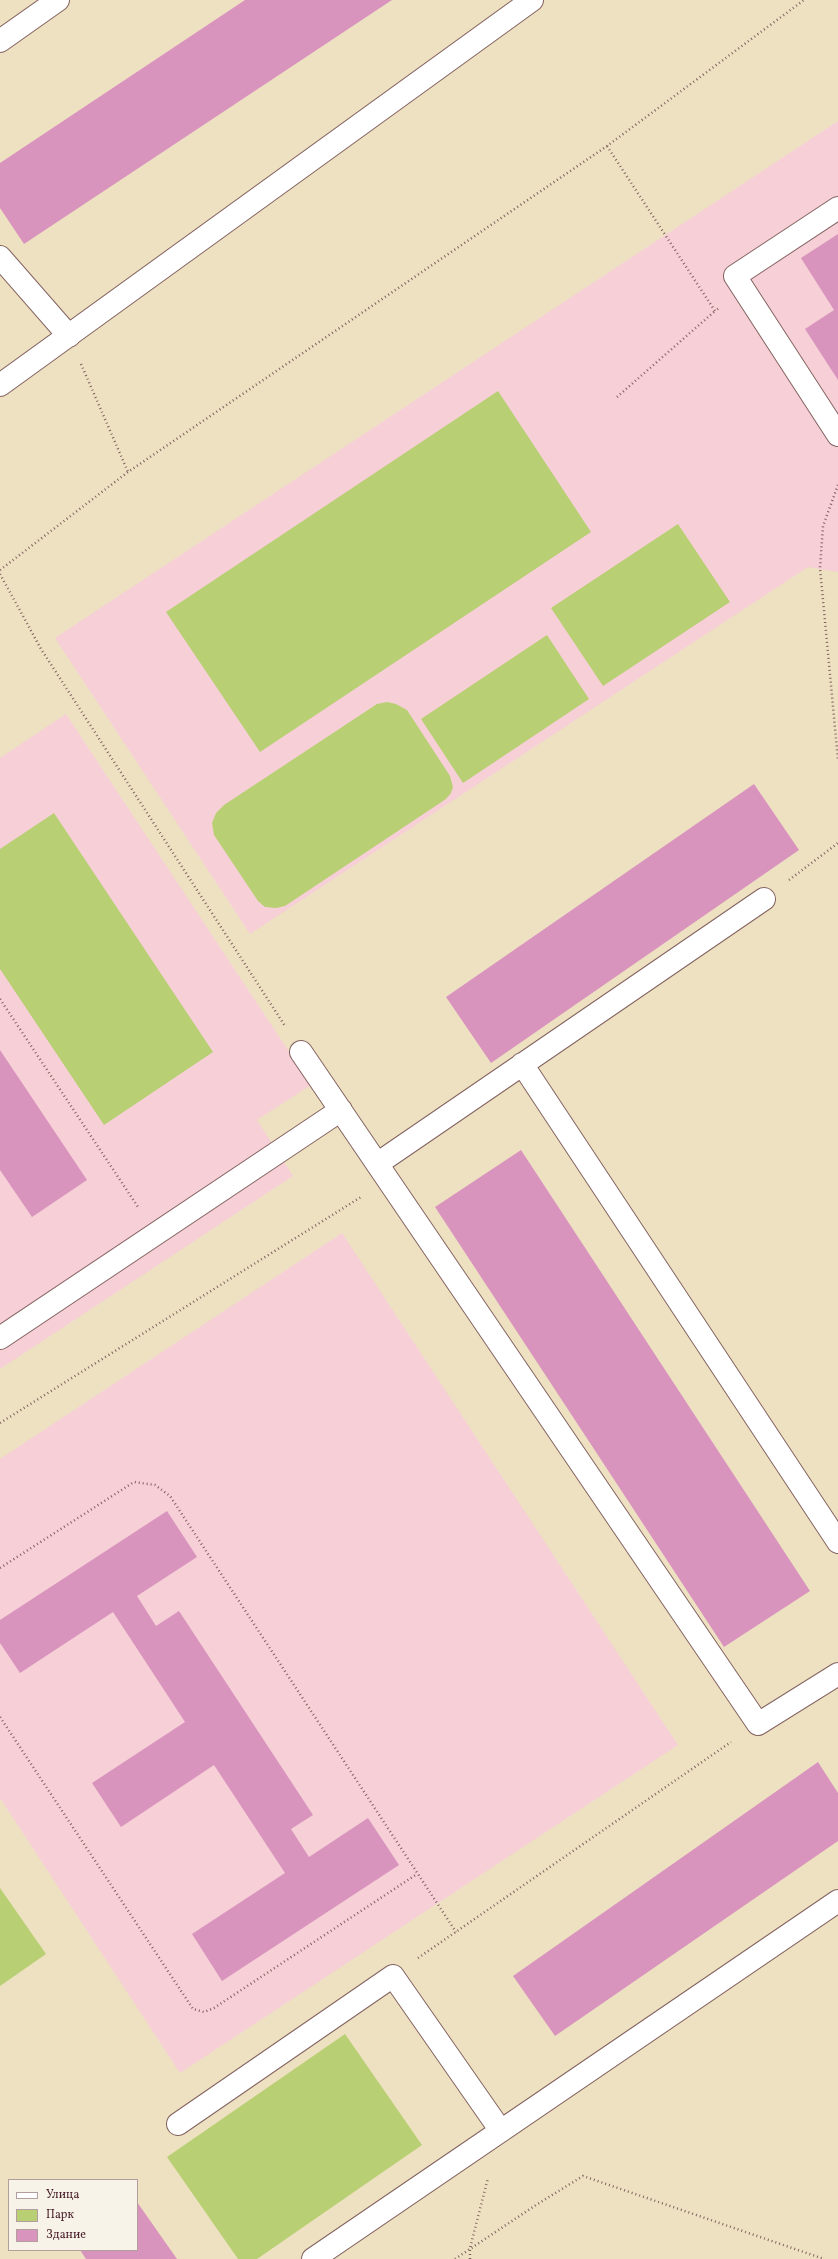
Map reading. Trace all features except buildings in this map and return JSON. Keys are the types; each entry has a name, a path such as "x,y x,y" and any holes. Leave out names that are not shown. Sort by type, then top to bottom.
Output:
{"lane":[{"path":"0,41 58,0"},
{"path":"0,385 532,0"},
{"path":"838,208 735,276 838,435"},
{"path":"0,257 69,336"},
{"path":"382,1172 522,1064 764,899"},
{"path":"301,1052 758,1724 838,1674"},
{"path":"522,1064 838,1542"},
{"path":"0,1338 341,1110"},
{"path":"313,2259 837,1903"},
{"path":"178,2124 393,1976 501,2131"}],"path":[{"path":"0,570 128,472 607,146 804,0"},
{"path":"607,146 715,311"},
{"path":"617,397 742,288"},
{"path":"69,336 128,472"},
{"path":"838,485 823,526 820,568 838,760"},
{"path":"0,574 42,649 301,1052"},
{"path":"764,899 838,843"},
{"path":"0,999 156,1234"},
{"path":"0,1423 382,1172"},
{"path":"0,1568 134,1482 155,1484 170,1496 456,1932"},
{"path":"0,1717 193,2009 204,2012 214,2008 418,1874"},
{"path":"393,1976 758,1724"},
{"path":"470,2259 470,2248 501,2131"},
{"path":"455,2259 583,2176 824,2259"}],"shaded area":[{"path":"838,121 838,572 808,567 250,934 55,638"},
{"path":"66,714 311,1085 257,1120 293,1176 0,1369 0,758"},
{"path":"342,1233 678,1745 180,2073 0,1798 0,1459"}],"green space":[{"path":"498,391 591,532 260,752 166,612"},
{"path":"678,524 730,602 603,686 551,608"},
{"path":"547,635 589,699 463,783 421,719"},
{"path":"387,702 396,704 407,710 450,776 453,787 451,793 446,799 285,906 276,908 265,907 258,901 214,835 212,823 216,813 224,805 377,704"},
{"path":"54,813 213,1052 104,1125 0,969 0,849"},
{"path":"0,1888 46,1954 0,1986"},
{"path":"345,2034 422,2145 257,2259 238,2259 167,2157"}]}
